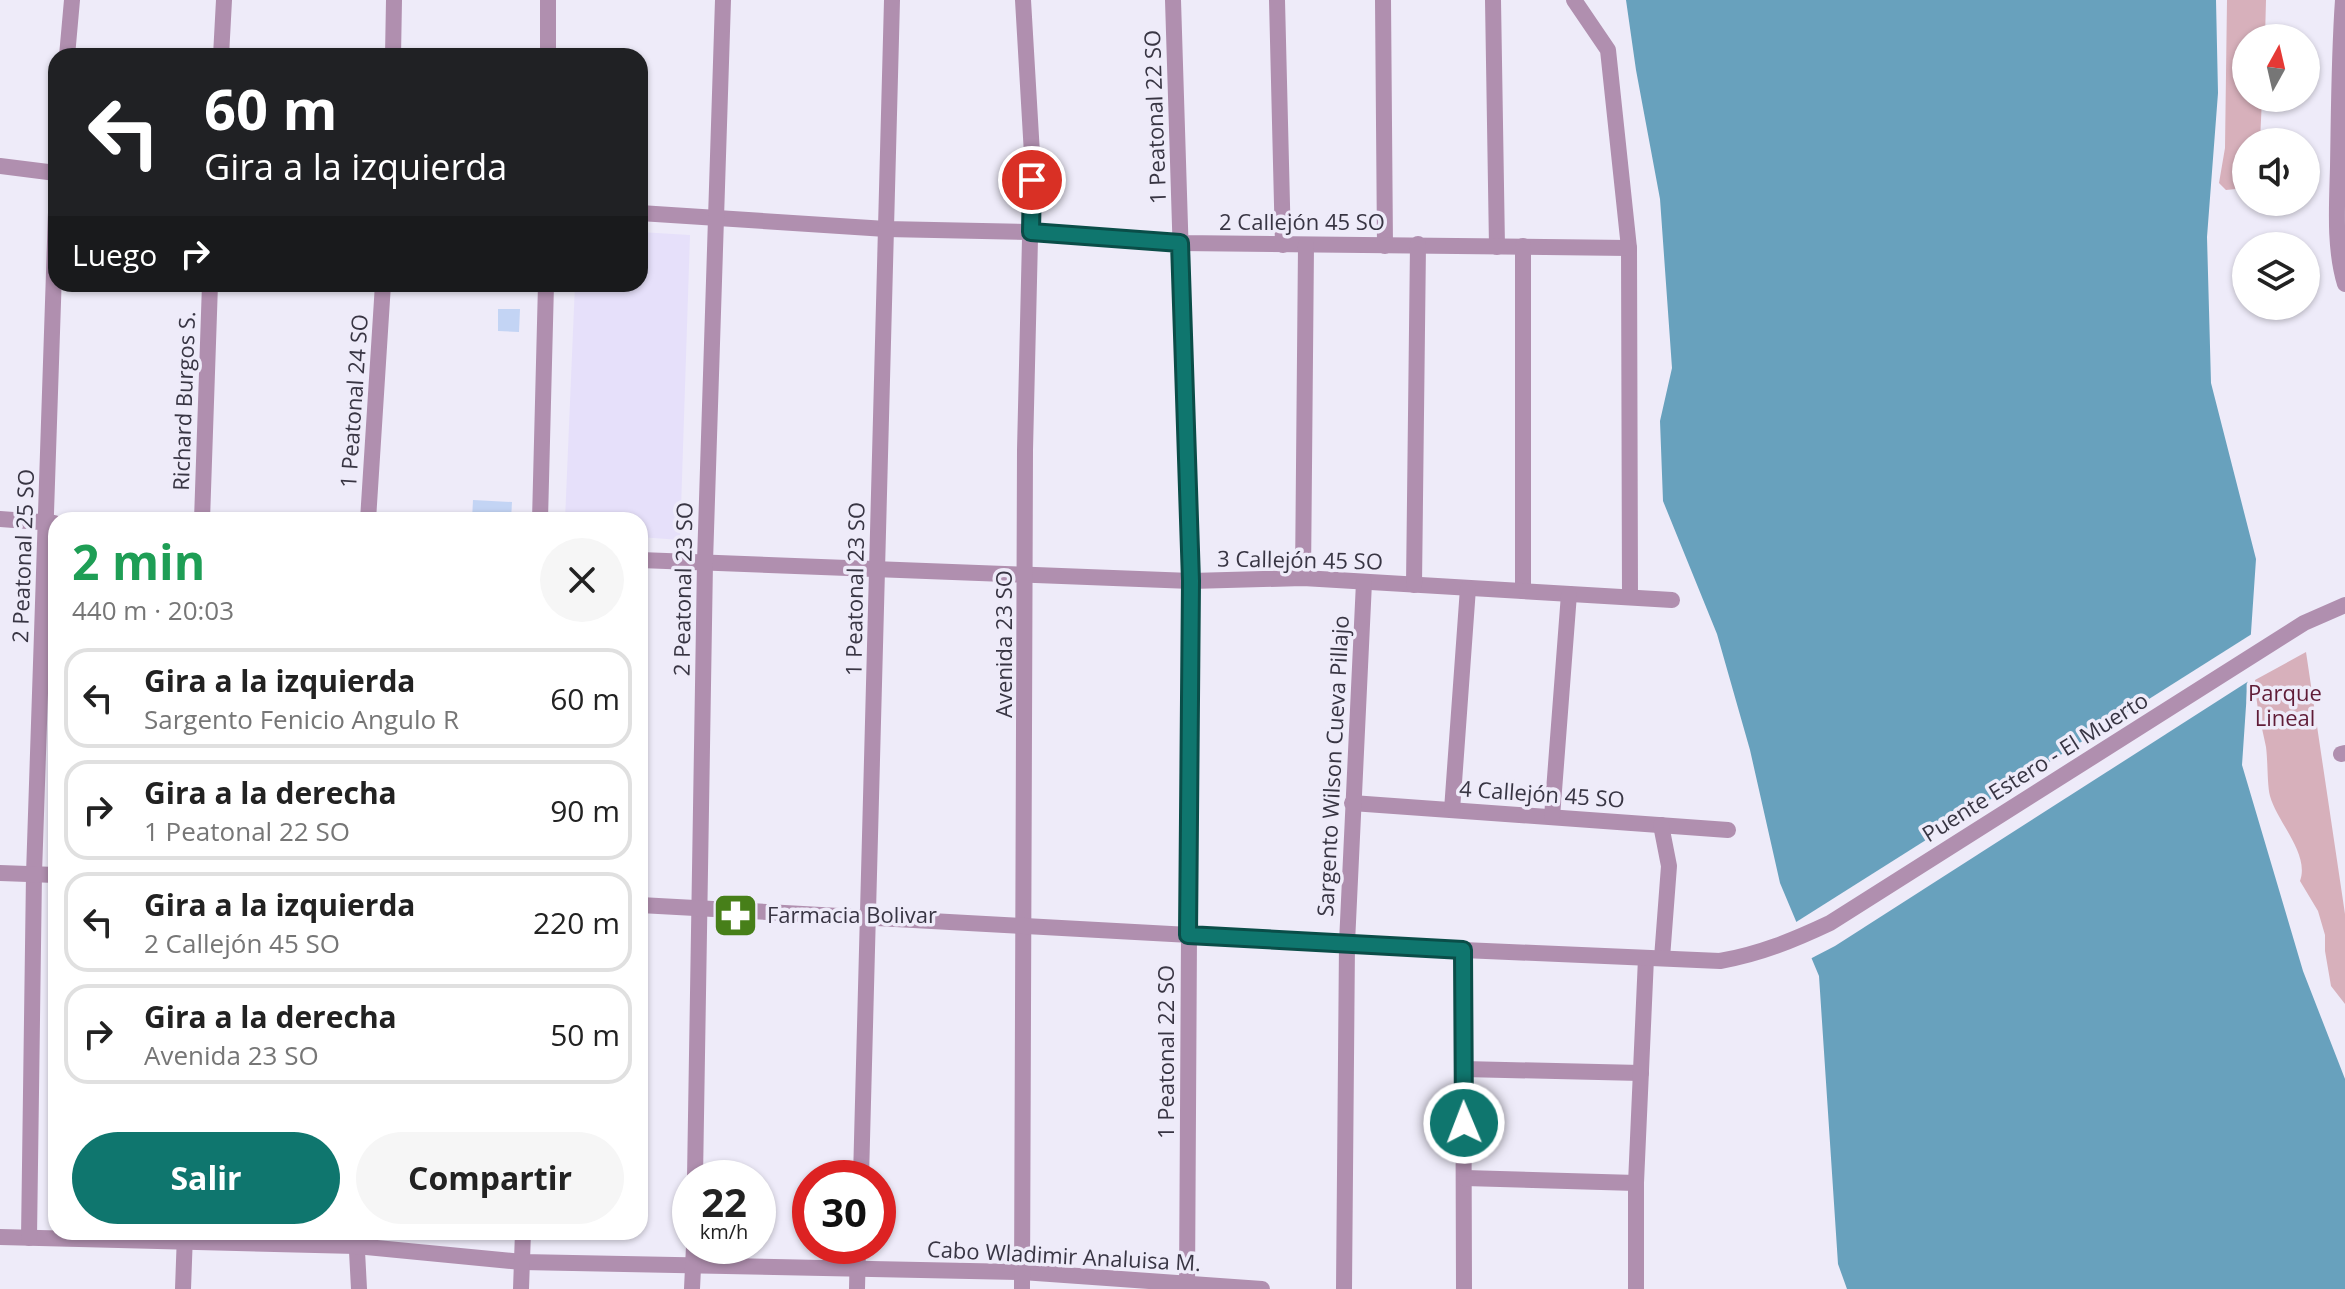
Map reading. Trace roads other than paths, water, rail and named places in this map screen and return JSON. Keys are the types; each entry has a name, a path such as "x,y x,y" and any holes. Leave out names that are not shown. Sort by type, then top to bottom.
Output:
{"street":[{"path":"68,48 72,0"},
{"path":"221,48 224,0"},
{"path":"393,48 394,0"},
{"path":"548,0 548,48"},
{"name":"2 Peatonal 23 SO","path":"695,1160 705,562 723,0"},
{"name":"1 Peatonal 23 SO","path":"862,1160 892,0"},
{"name":"Avenida 23 SO","path":"1022,1280 1027,576 1025,450 1032,154 1023,0"},
{"name":"1 Peatonal 22 SO","path":"1173,0 1191,581 1187,1287"},
{"path":"1277,0 1283,245"},
{"path":"1383,0 1385,246"},
{"path":"1493,0 1497,247"},
{"path":"1574,0 1608,50 1629,248 1630,597"},
{"path":"2343,0 2339,52 2337,200 2341,271 2345,284"},
{"path":"0,166 48,172"},
{"name":"2 Callejón 45 SO","path":"648,213 886,229 1031,232 1180,243 1629,248"},
{"path":"1414,585 1418,244"},
{"path":"1303,578 1306,245"},
{"path":"1523,246 1523,591"},
{"name":"2 Peatonal 25 SO","path":"52,512 55,292"},
{"name":"Richard Burgos S.","path":"202,512 210,292"},
{"name":"1 Peatonal 24 SO","path":"369,512 382,292"},
{"path":"540,512 546,292"},
{"path":"0,519 48,523"},
{"name":"3 Callejón 45 SO","path":"648,560 1191,581 1303,578 1672,600"},
{"name":"Sargento Wilson Cueva Pillajo","path":"1344,1289 1347,943 1364,582"},
{"path":"1452,810 1468,588"},
{"path":"1552,817 1569,594"},
{"name":"2 Peatonal 25 SO","path":"29,1238 34,874 48,601"},
{"name":"Puente Estero - El Muerto","path":"648,905 1463,950 1720,961 1745,957 1788,943 1830,923 2304,623 2345,605"},
{"name":"4 Callejón 45 SO","path":"1352,803 1728,830"},
{"path":"1636,1289 1636,1183 1641,1073 1654,958 1669,866 1661,825"},
{"path":"0,873 48,875"},
{"path":"1463,950 1464,1289"},
{"path":"1463,1069 1641,1073"},
{"path":"1465,1178 1636,1183"},
{"name":"Cabo Wladimir Analuisa M.","path":"0,1237 48,1238"},
{"path":"183,1289 185,1240"},
{"path":"356,1240 359,1289"},
{"name":"Cabo Wladimir Analuisa M.","path":"363,1240 522,1262 857,1269 1022,1280 1262,1289"},
{"path":"521,1289 523,1240"},
{"path":"857,1264 857,1289"},
{"path":"692,1289 693,1265"}],"water":[{"path":"1626,0 2216,0 2218,93 2207,237 2211,383 2256,559 2242,765 2303,971 2345,1079 2345,1289 1847,1289 1838,1264 1819,976 1780,883 1750,750 1717,634 1663,501 1660,421 1672,368 1660,199"}],"place":[{"name":"Farmacia Bolivar","path":"736,915"}],"park label":[{"name":"Parque Lineal","path":"2285,706"}]}
